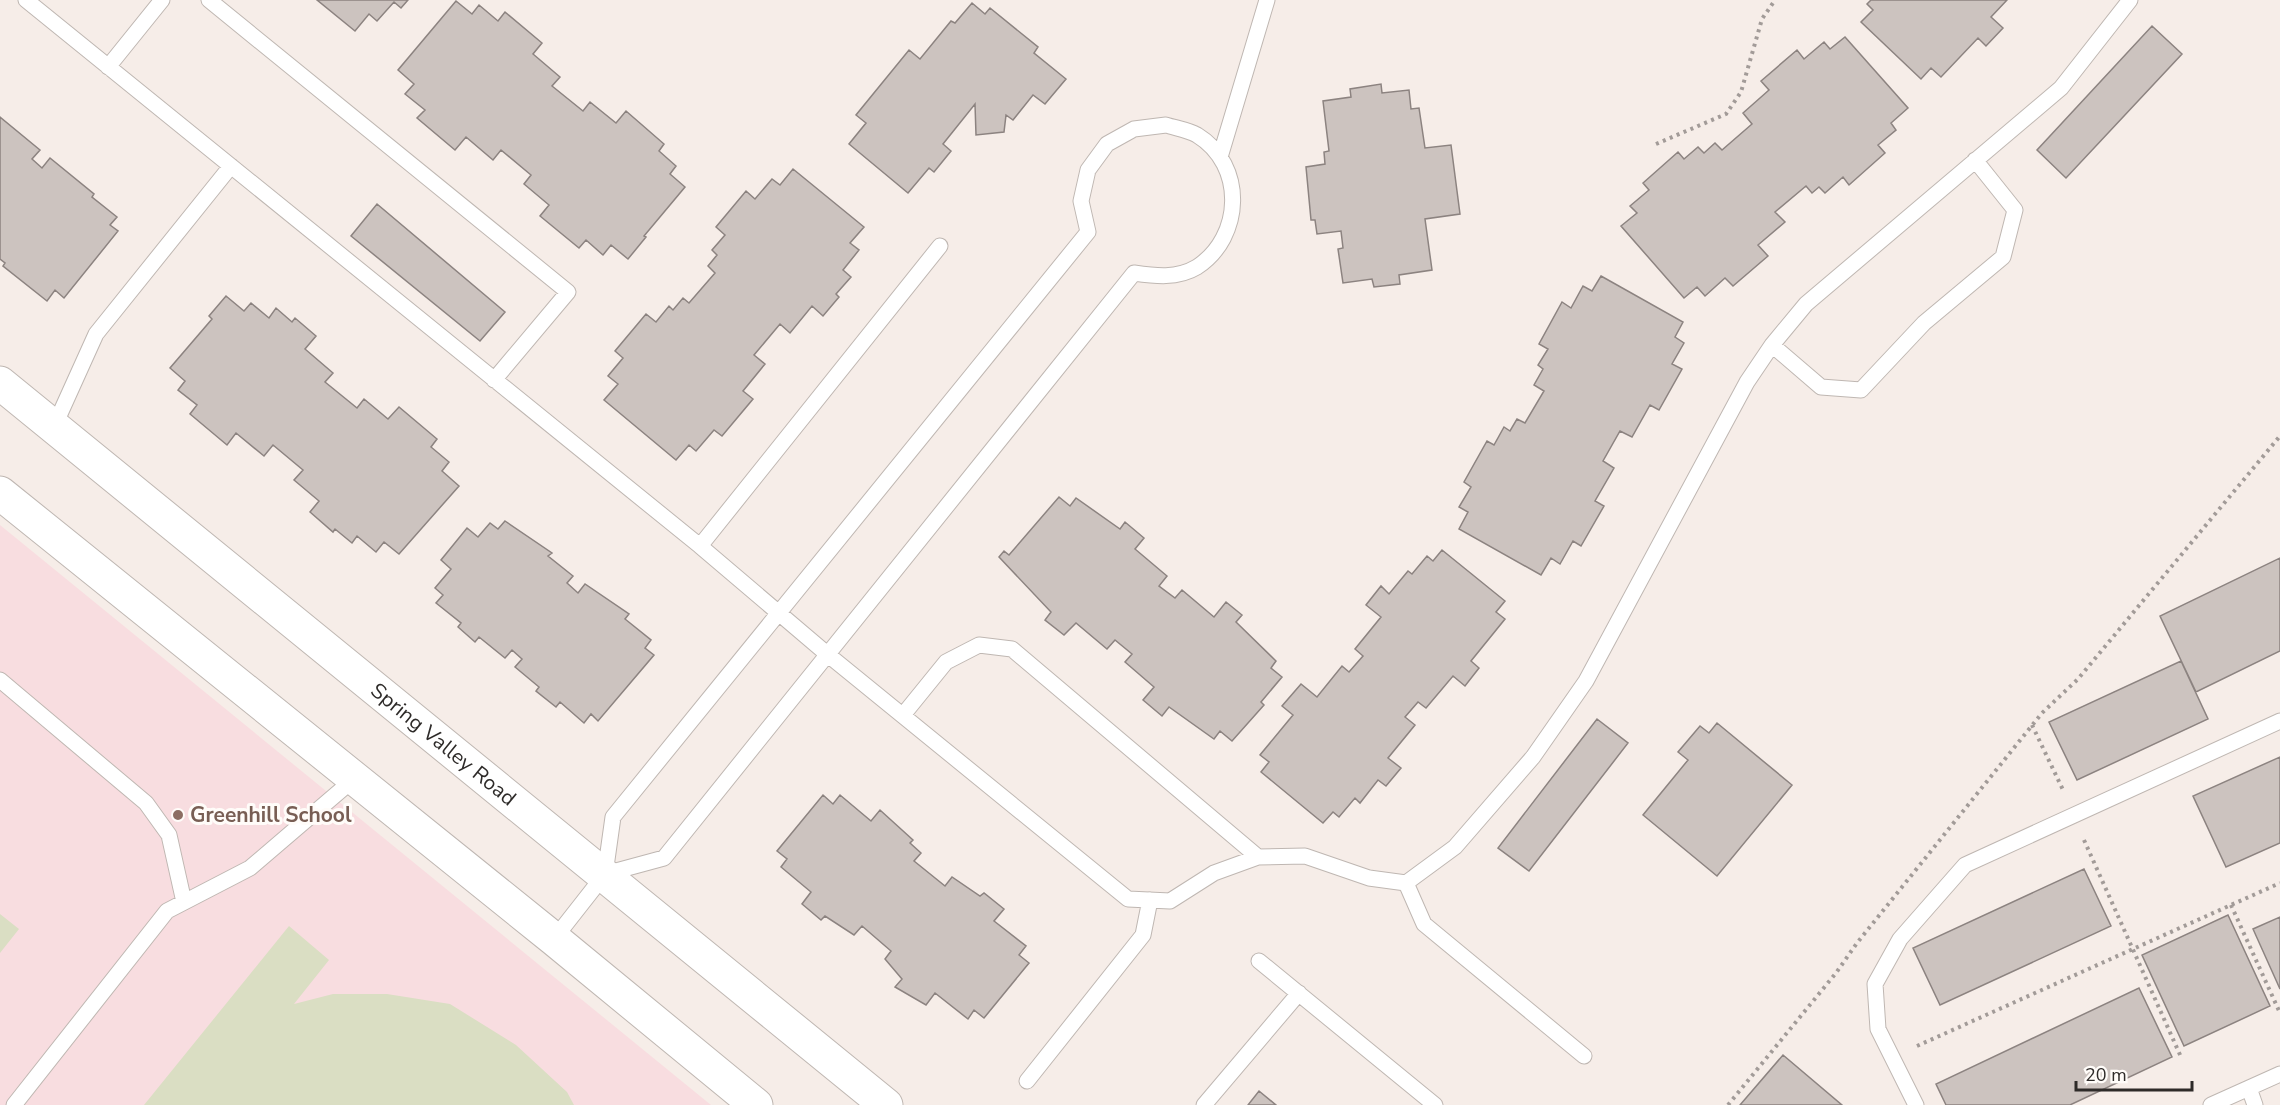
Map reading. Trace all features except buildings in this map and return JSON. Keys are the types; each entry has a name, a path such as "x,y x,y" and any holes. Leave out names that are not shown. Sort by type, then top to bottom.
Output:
{"main road":[{"name":"Spring Valley Road","path":"0,383 886,1105"},
{"path":"0,493 554,939 756,1105"}],"lane":[{"path":"26,0 700,546 827,654 1128,899 1170,901 1214,873 1258,857 1305,856 1369,878 1406,883 1455,847 1533,757 1586,681 1747,382 1772,345 1806,304 2061,88 2130,0"},
{"path":"108,67 162,0"},
{"path":"209,0 568,292 494,380"},
{"path":"1220,157 1267,0"},
{"path":"554,939 605,874 613,817 1088,232 1082,201 1088,170 1107,144 1134,129 1166,125 1196,135 1220,157 1232,186 1232,218 1219,246 1196,268 1165,277 1134,273 664,858 605,874"},
{"path":"1772,345 1821,387 1861,390 1924,323 2003,257 2015,210 1975,160"},
{"path":"54,427 96,334 231,166"},
{"path":"700,546 940,246"},
{"path":"903,715 946,662 979,645 1012,649 1258,857"},
{"path":"0,680 146,803 169,836 184,902"},
{"path":"1916,1105 1878,1029 1875,984 1900,939 1965,866 2280,721"},
{"path":"14,1105 167,911 250,868 354,779"},
{"path":"1406,883 1424,924 1584,1056"},
{"path":"1027,1082 1143,935 1150,900"},
{"path":"1259,961 1432,1104"},
{"path":"1204,1105 1299,993"},
{"path":"2211,1105 2280,1074"},
{"path":"2249,1088 2255,1105"}],"path":[{"path":"1656,144 1726,114 1740,92 1762,19 1775,0"},
{"path":"1728,1105 2042,713 2078,679 2280,436"},
{"path":"1890,1054 1910,1049 2280,883"},
{"path":"2231,905 2280,1013"},
{"path":"2134,949 2181,1057"}],"shaded area":[{"name":"Greenhill School","path":"0,525 711,1105 0,1105"}],"green space":[{"path":"0,914 19,929 0,953"},
{"path":"289,926 329,960 294,1004 333,994 387,994 450,1004 516,1045 567,1092 574,1105 144,1105"}],"place":[{"name":"Greenhill School","path":"178,815"}]}
